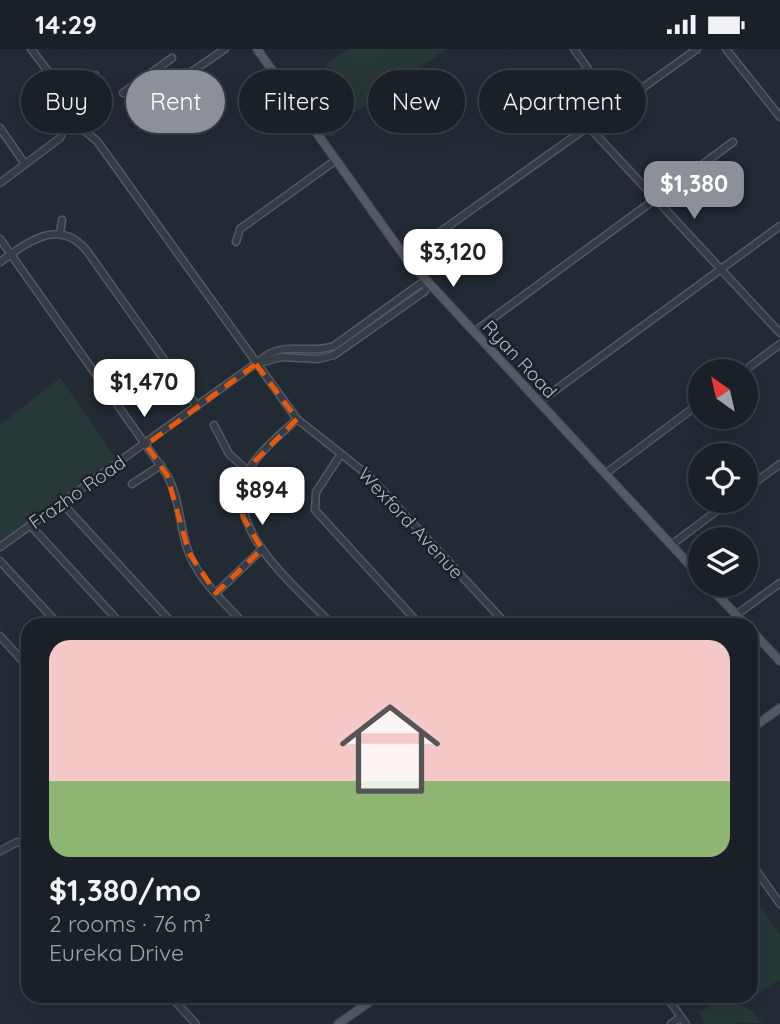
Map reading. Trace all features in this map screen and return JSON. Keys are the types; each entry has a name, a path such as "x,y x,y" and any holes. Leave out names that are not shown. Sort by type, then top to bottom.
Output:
{"main road":[{"name":"Ryan Road","path":"257,49 405,257 688,563"},
{"path":"719,597 739,618"},
{"path":"758,637 780,661"},
{"path":"758,724 780,708"},
{"path":"338,1024 368,1003"}],"street":[{"path":"31,49 47,70"},
{"path":"194,70 225,49"},
{"path":"574,49 589,70"},
{"path":"646,85 697,49"},
{"path":"726,49 780,117"},
{"path":"155,70 172,58"},
{"path":"0,128 25,164"},
{"path":"0,183 60,138 63,133"},
{"name":"Wexford Avenue","path":"87,133 97,141 297,419 369,476 501,618"},
{"path":"405,257 578,133"},
{"path":"594,133 780,333"},
{"path":"474,332 733,142"},
{"path":"236,242 240,229 336,160"},
{"path":"60,233 62,220"},
{"path":"539,402 780,226"},
{"path":"0,262 37,236 60,233 74,239 88,251 197,406"},
{"path":"0,239 161,465 176,493 185,538 194,565 239,618"},
{"name":"Frazho Road","path":"0,547 256,364 281,357 318,359 334,355 425,292 428,283"},
{"path":"758,360 780,344"},
{"path":"605,474 688,412"},
{"path":"297,419 248,471 242,490 241,509 247,527 262,549 326,618"},
{"path":"214,425 229,454 248,471"},
{"path":"341,454 316,492 315,510 414,618"},
{"path":"758,480 780,464"},
{"path":"132,484 161,465"},
{"path":"62,503 168,618"},
{"path":"671,545 714,513"},
{"path":"31,526 116,618"},
{"path":"216,593 262,549"},
{"path":"0,561 53,618"},
{"path":"736,615 780,583"},
{"path":"0,636 21,659"},
{"path":"0,852 21,842"},
{"path":"758,873 780,904"},
{"path":"177,1003 197,1024"},
{"path":"671,1003 686,1024"},
{"path":"671,1024 681,1017"}],"highlighted area":[{"path":"256,364 297,419 252,464 244,481 243,517 262,549 216,593 189,553 167,475 146,445"}],"shaded area":[{"path":"348,49 447,49 417,70 368,70 368,104 354,113 354,70 324,70 327,64"},
{"path":"60,378 117,459 0,543 0,425"},
{"path":"758,903 780,934 780,979 758,994"},
{"path":"734,1003 751,1010 763,1023 705,1024 699,1012 715,1004"}]}
